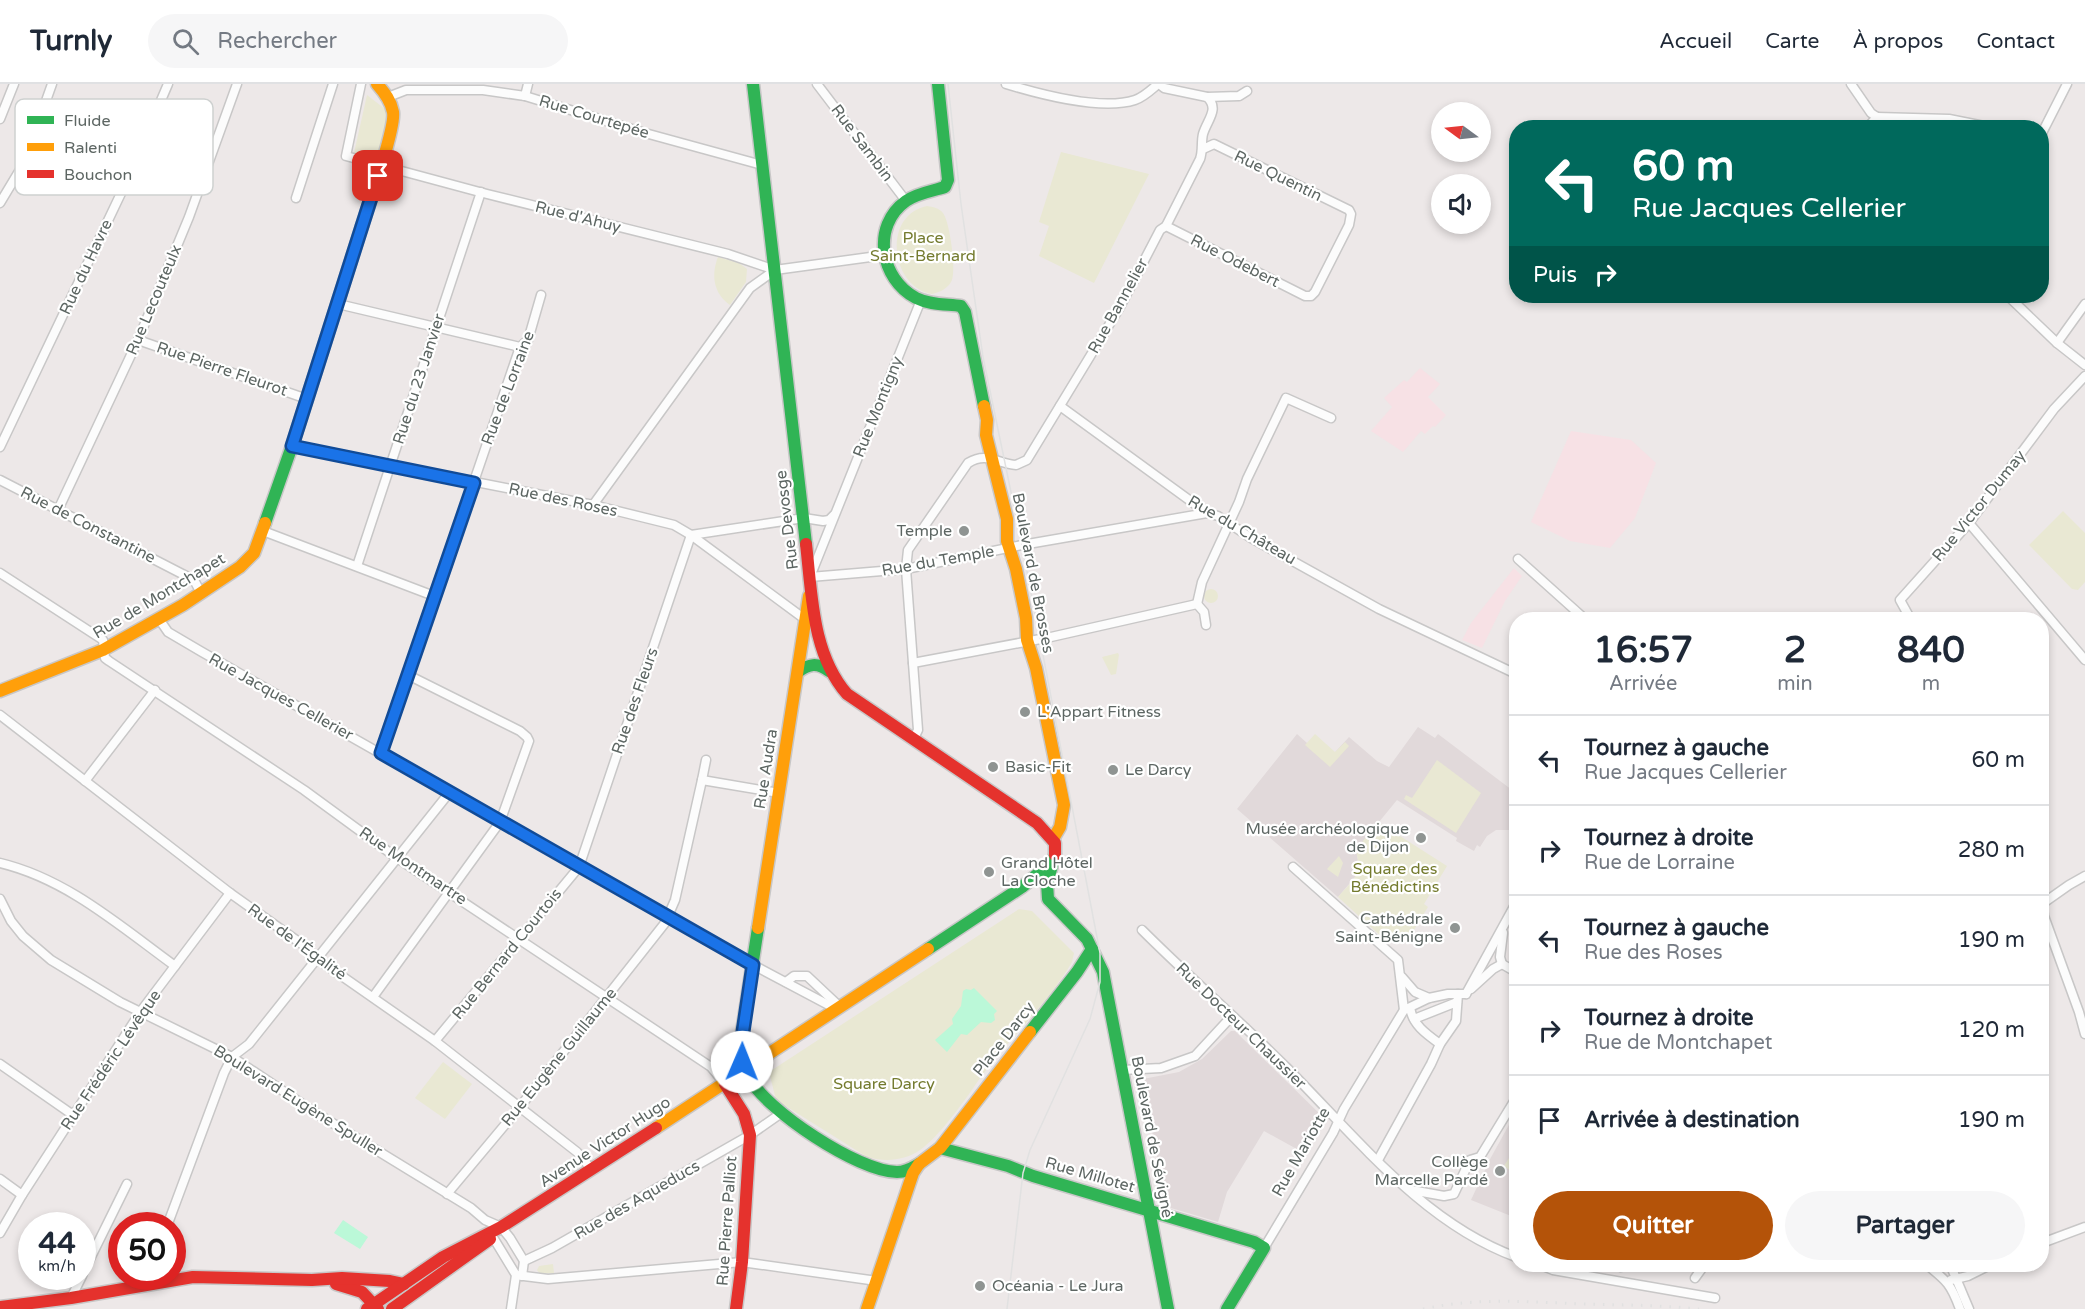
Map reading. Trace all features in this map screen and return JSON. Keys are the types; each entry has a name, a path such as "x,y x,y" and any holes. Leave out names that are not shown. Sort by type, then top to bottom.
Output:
{"main road":[{"path":"377,84 388,97"},
{"name":"Rue Devosge","path":"753,84 810,577 821,643 829,671 847,694 1037,823 1053,839"},
{"path":"921,300 906,292 893,279 886,265 884,239 895,212 906,201 945,187 949,176 938,84"},
{"name":"Rue de Montchapet","path":"0,691 103,650 201,593 240,567 254,553 292,446 381,166 393,115 388,97"},
{"name":"Boulevard de Brosses","path":"921,300 934,305 961,306 965,312 987,420 986,435 1007,519 1009,548 1016,569 1026,618 1027,640 1036,668 1064,805 1060,827 1053,839"},
{"name":"Rue Audra","path":"745,1070 740,1052 806,620 810,577"},
{"path":"798,672 812,663 819,664 829,671"},
{"path":"1048,899 1047,883 1056,848 1053,839"},
{"name":"Avenue Victor Hugo","path":"380,1307 404,1284 443,1257 495,1232 592,1170 1022,887 1043,872 1053,860"},
{"path":"1022,887 1040,893 1048,899 1080,932 1092,949"},
{"name":"Boulevard de Sévigné","path":"1092,949 1103,972 1168,1309"},
{"name":"Place Darcy","path":"919,1164 940,1148 1077,972 1092,949"},
{"path":"745,1070 758,1090 780,1114 845,1155 868,1165 897,1172 919,1164"},
{"path":"725,1083 744,1113 750,1135"},
{"name":"Rue Pierre Palliot","path":"736,1309 742,1262 750,1135"},
{"name":"Rue Millotet","path":"940,1148 978,1157 1033,1176 1148,1209 1254,1242 1264,1248"},
{"path":"867,1309 908,1184 919,1164"},
{"name":"Avenue Victor Hugo","path":"380,1307 481,1247 495,1232"},
{"path":"380,1307 465,1246"},
{"name":"Rue Mariotte","path":"1227,1309 1264,1248"},
{"path":"186,1277 312,1280 352,1287 380,1307"},
{"path":"312,1280 327,1278 390,1281 404,1284"},
{"path":"360,1280 377,1286 380,1307"},
{"path":"0,1307 71,1298 108,1289"}],"street":[{"path":"0,119 14,84"},
{"path":"47,99 52,84"},
{"name":"Rue du Havre","path":"162,99 168,84"},
{"name":"Rue Lecouteulx","path":"213,150 237,84"},
{"path":"296,198 333,84"},
{"name":"Rue d'Ahuy","path":"361,84 346,156 728,254 775,270"},
{"path":"525,96 528,84"},
{"name":"Rue Sambin","path":"817,84 906,201"},
{"path":"1006,84 1048,97 1122,102 1140,98 1158,84 1164,88 1207,97 1239,96 1247,91"},
{"path":"1851,84 1870,113 1877,117 1954,120"},
{"path":"2049,120 2067,84"},
{"name":"Rue Courtepée","path":"388,97 406,90 483,90 525,96 645,133 762,165"},
{"name":"Rue Bannelier","path":"992,458 1012,465 1022,464 1027,460 1120,307 1160,230 1166,226 1200,159 1203,136 1213,114 1213,106 1207,97"},
{"path":"1874,120 1877,117"},
{"name":"Rue Quentin","path":"1203,149 1214,144 1348,210 1351,214 1349,225 1316,292 1311,296 1305,296"},
{"path":"0,203 15,178"},
{"name":"Rue du 23 Janvier","path":"357,566 481,192"},
{"name":"Rue du Havre","path":"1,441 120,195"},
{"name":"Rue Lecouteulx","path":"58,510 138,340 197,195"},
{"name":"Rue Odebert","path":"1166,226 1305,296"},
{"path":"593,505 750,288 775,270 885,255"},
{"name":"Rue de Lorraine","path":"381,753 520,347 528,340 541,295"},
{"name":"Rue Montigny","path":"810,577 921,300"},
{"path":"2015,303 2057,344 2085,365"},
{"path":"338,304 520,347"},
{"path":"2057,344 2085,304"},
{"name":"Rue Pierre Fleurot","path":"138,340 307,399"},
{"name":"Rue Victor Dumay","path":"1907,612 1900,600 1969,523 2055,410 2085,376"},
{"path":"1197,604 1200,587 1227,524 1286,398 1330,418"},
{"name":"Rue du Château","path":"1060,406 1207,513 1218,516 1227,524 1379,609 1509,671"},
{"name":"Rue des Roses","path":"292,446 593,505 674,525 691,535 806,620"},
{"path":"913,740 918,729 906,569 908,550 963,468 974,459 992,458"},
{"name":"Rue de Constantine","path":"0,480 194,580 201,593"},
{"name":"Rue du Temple","path":"810,577 906,569 1009,548 1207,513"},
{"path":"691,535 804,518 823,521 829,520 834,514"},
{"path":"1969,523 2044,612"},
{"path":"263,531 434,596"},
{"name":"Rue des Fleurs","path":"579,867 691,535"},
{"path":"1518,559 1577,612"},
{"name":"Rue Montmartre","path":"0,573 103,640 105,658 109,661 265,764 397,858 711,1067 725,1083"},
{"path":"1197,604 1204,612 1206,625"},
{"path":"913,663 1128,621 1197,604"},
{"path":"2049,617 2085,660"},
{"name":"Rue Jacques Cellerier","path":"159,619 168,632 449,793 753,965 838,1008"},
{"path":"372,997 500,822 528,746 527,737 520,731 408,675"},
{"path":"85,780 155,690"},
{"name":"Rue de l'Égalité","path":"0,715 230,893 306,947 316,958 435,1041 582,1157 592,1170"},
{"name":"Rue Eugène Guillaume","path":"447,1194 519,1108 668,917 675,900 688,850 706,760"},
{"path":"702,780 779,794"},
{"path":"171,1212 232,1057 249,1044 449,793"},
{"path":"0,863 19,867 76,893 175,966"},
{"name":"Rue Bernard Courtois","path":"435,1041 579,867"},
{"path":"1293,867 1398,960 1405,1010 1421,1030 1440,1044"},
{"path":"2049,898 2085,876"},
{"name":"Rue Frédéric Lévêque","path":"0,1233 22,1195 141,1011 230,893"},
{"name":"Boulevard Eugène Spuller","path":"0,899 11,921 23,936 51,960 120,1002 232,1057 316,1113 471,1208 495,1232"},
{"path":"1378,1160 1440,1044 1456,1021 1460,997 1509,916"},
{"path":"1505,924 1500,957 1502,964 1509,968"},
{"name":"Rue Docteur Chaussier","path":"1142,930 1438,1216 1489,1247 1509,1254"},
{"path":"2049,930 2085,1034"},
{"path":"1414,1019 1460,997 1502,964"},
{"path":"1401,974 1410,988 1420,996 1429,998"},
{"path":"786,982 794,976 807,976 838,1008"},
{"path":"1405,1010 1429,998 1448,994 1460,997"},
{"name":"Rue Mariotte","path":"1264,1248 1344,1109 1405,1010"},
{"path":"1122,1070 1161,1068 1195,1056 1231,1017"},
{"path":"0,1065 73,1115"},
{"path":"1409,1190 1444,1196 1454,1194 1470,1160 1480,1157 1509,1109"},
{"name":"Rue des Aqueducs","path":"524,1261 552,1248 750,1135 780,1114"},
{"path":"0,1179 22,1195"},
{"path":"96,1247 127,1184"},
{"path":"2049,1240 2085,1227"},
{"path":"495,1232 510,1238 524,1261 511,1309"},
{"path":"495,1232 519,1276"},
{"path":"519,1276 548,1279 742,1262 877,1281"},
{"path":"1565,1272 1715,1298"},
{"path":"1695,1278 1699,1272"},
{"path":"1938,1272 1951,1280 1969,1309"},
{"path":"1950,1272 1953,1290 1960,1309"},
{"path":"1951,1280 1976,1272"},
{"path":"71,1298 75,1290"}],"shaded area":[{"path":"1420,368 1440,384 1428,397 1446,415 1425,434 1421,431 1403,452 1371,431 1392,407 1384,398 1404,380 1407,382"},
{"path":"1571,431 1631,440 1656,463 1635,518 1610,548 1570,541 1531,522"},
{"path":"1514,568 1522,576 1505,601 1482,648 1462,640 1471,623"},
{"path":"1418,727 1435,738 1438,734 1509,788 1509,830 1496,830 1487,836 1480,847 1477,845 1474,851 1397,800 1356,850 1359,866 1356,876 1338,897 1237,809 1297,734 1327,761 1349,737 1377,761 1389,767"},
{"path":"974,988 997,1011 994,1014 995,1020 991,1023 981,1022 967,1035 961,1034 947,1052 935,1040 953,1024 952,1019 961,1006 963,991"},
{"path":"1231,1031 1235,1031 1321,1115 1322,1123 1304,1153 1264,1131 1227,1192 1218,1222 1171,1208 1166,1202 1142,1081 1179,1072 1202,1059"},
{"name":"Collège Marcelle Pardé","path":"1509,1125 1509,1215 1471,1200"},
{"path":"343,1220 368,1237 360,1249 334,1233"}],"green space":[{"path":"367,95 385,109 388,115 377,156 374,158 354,153"},
{"path":"1061,152 1149,174 1094,283 1039,256 1049,226 1039,222"},
{"name":"Place Saint-Bernard","path":"927,206 940,210 946,218 953,259 951,282 943,290 932,294 918,289 907,279 900,265 897,251 898,236 903,223 913,212"},
{"path":"718,257 739,263 747,269 746,282 730,305 720,295 715,283"},
{"path":"2063,511 2085,533 2085,582 2078,590 2072,589 2029,545"},
{"path":"1208,589 1214,589 1218,596 1214,603 1208,603 1204,599 1204,593"},
{"path":"1118,653 1116,674 1111,675 1102,657"},
{"path":"1315,734 1335,752 1345,742 1349,746 1330,767 1305,745"},
{"path":"1437,760 1481,793 1456,833 1404,799 1406,795 1412,798"},
{"name":"Square des Bénédictins","path":"1378,822 1447,866 1424,904 1428,907 1406,943 1390,931 1384,939 1338,897 1357,872 1356,850"},
{"path":"1339,856 1343,863 1338,877 1327,869"},
{"name":"Square Darcy","path":"1019,909 1032,911 1074,953 1072,962 1051,993 989,1066 951,1118 920,1150 894,1159 881,1160 867,1157 776,1100 769,1072"},
{"path":"443,1062 472,1084 445,1119 415,1098"},
{"path":"1509,1158 1509,1170 1504,1166"},
{"path":"553,1264 554,1273 540,1274 537,1270 539,1266"}],"tram line":[{"path":"948,84 961,204 983,357 1022,545 1100,953 1100,982 1090,1019 1030,1150 1023,1173 1007,1309"}],"railway":[{"path":"1423,1309 1464,1303 1504,1301 1699,1309"}],"traffic: fast":[{"path":"753,84 806,544"},
{"path":"938,84 948,180 945,187 910,198 895,212 884,238 884,252 894,278 916,298 938,304 961,306 965,312 984,406"},
{"path":"265,523 362,226"},
{"path":"798,672 813,665 821,666 829,671"},
{"path":"1055,855 1047,883 1048,899 1087,939 1103,972 1168,1309"},
{"path":"928,949 1022,887 1050,864"},
{"path":"758,928 740,1045 743,1065 748,1076 773,1105 815,1137 838,1151 860,1162 897,1172 909,1170 919,1164"},
{"path":"1030,1032 1092,949"},
{"path":"940,1148 1008,1166 1033,1176 1254,1242 1264,1248 1227,1309"}],"traffic: slow":[{"path":"362,226 393,120 391,104 377,84"},
{"path":"984,406 987,420 986,435 1007,519 1007,541 1016,569 1026,618 1027,640 1036,668 1064,805 1060,827 1053,839"},
{"path":"0,691 103,650 183,605 240,567 254,553 265,523"},
{"path":"758,928 809,596"},
{"path":"656,1128 928,949"},
{"path":"867,1309 913,1173 919,1164 940,1148 1030,1032"}],"traffic: jam":[{"path":"806,544 812,603 820,642 835,678 847,694 1037,823 1055,843 1055,855"},
{"path":"725,1084 744,1114 750,1135 742,1262 736,1309"},
{"path":"367,1309 443,1257 501,1227 656,1128"},
{"path":"392,1309 490,1239"},
{"path":"0,1307 71,1298 193,1277 312,1280 342,1278 404,1284"},
{"path":"336,1284 362,1292 378,1309"}],"place":[{"name":"Temple","path":"964,531"},
{"name":"L'Appart Fitness","path":"1025,712"},
{"name":"Basic-Fit","path":"993,767"},
{"name":"Le Darcy","path":"1113,770"},
{"name":"Musée archéologique de Dijon","path":"1421,838"},
{"name":"Grand Hôtel La Cloche","path":"989,872"},
{"name":"Cathédrale Saint-Bénigne","path":"1455,928"},
{"name":"Collège Marcelle Pardé","path":"1500,1171"},
{"name":"Océania - Le Jura","path":"980,1286"}],"route":[{"path":"378,176 292,446 474,483 381,753 753,965 740,1052 742,1062"}]}
